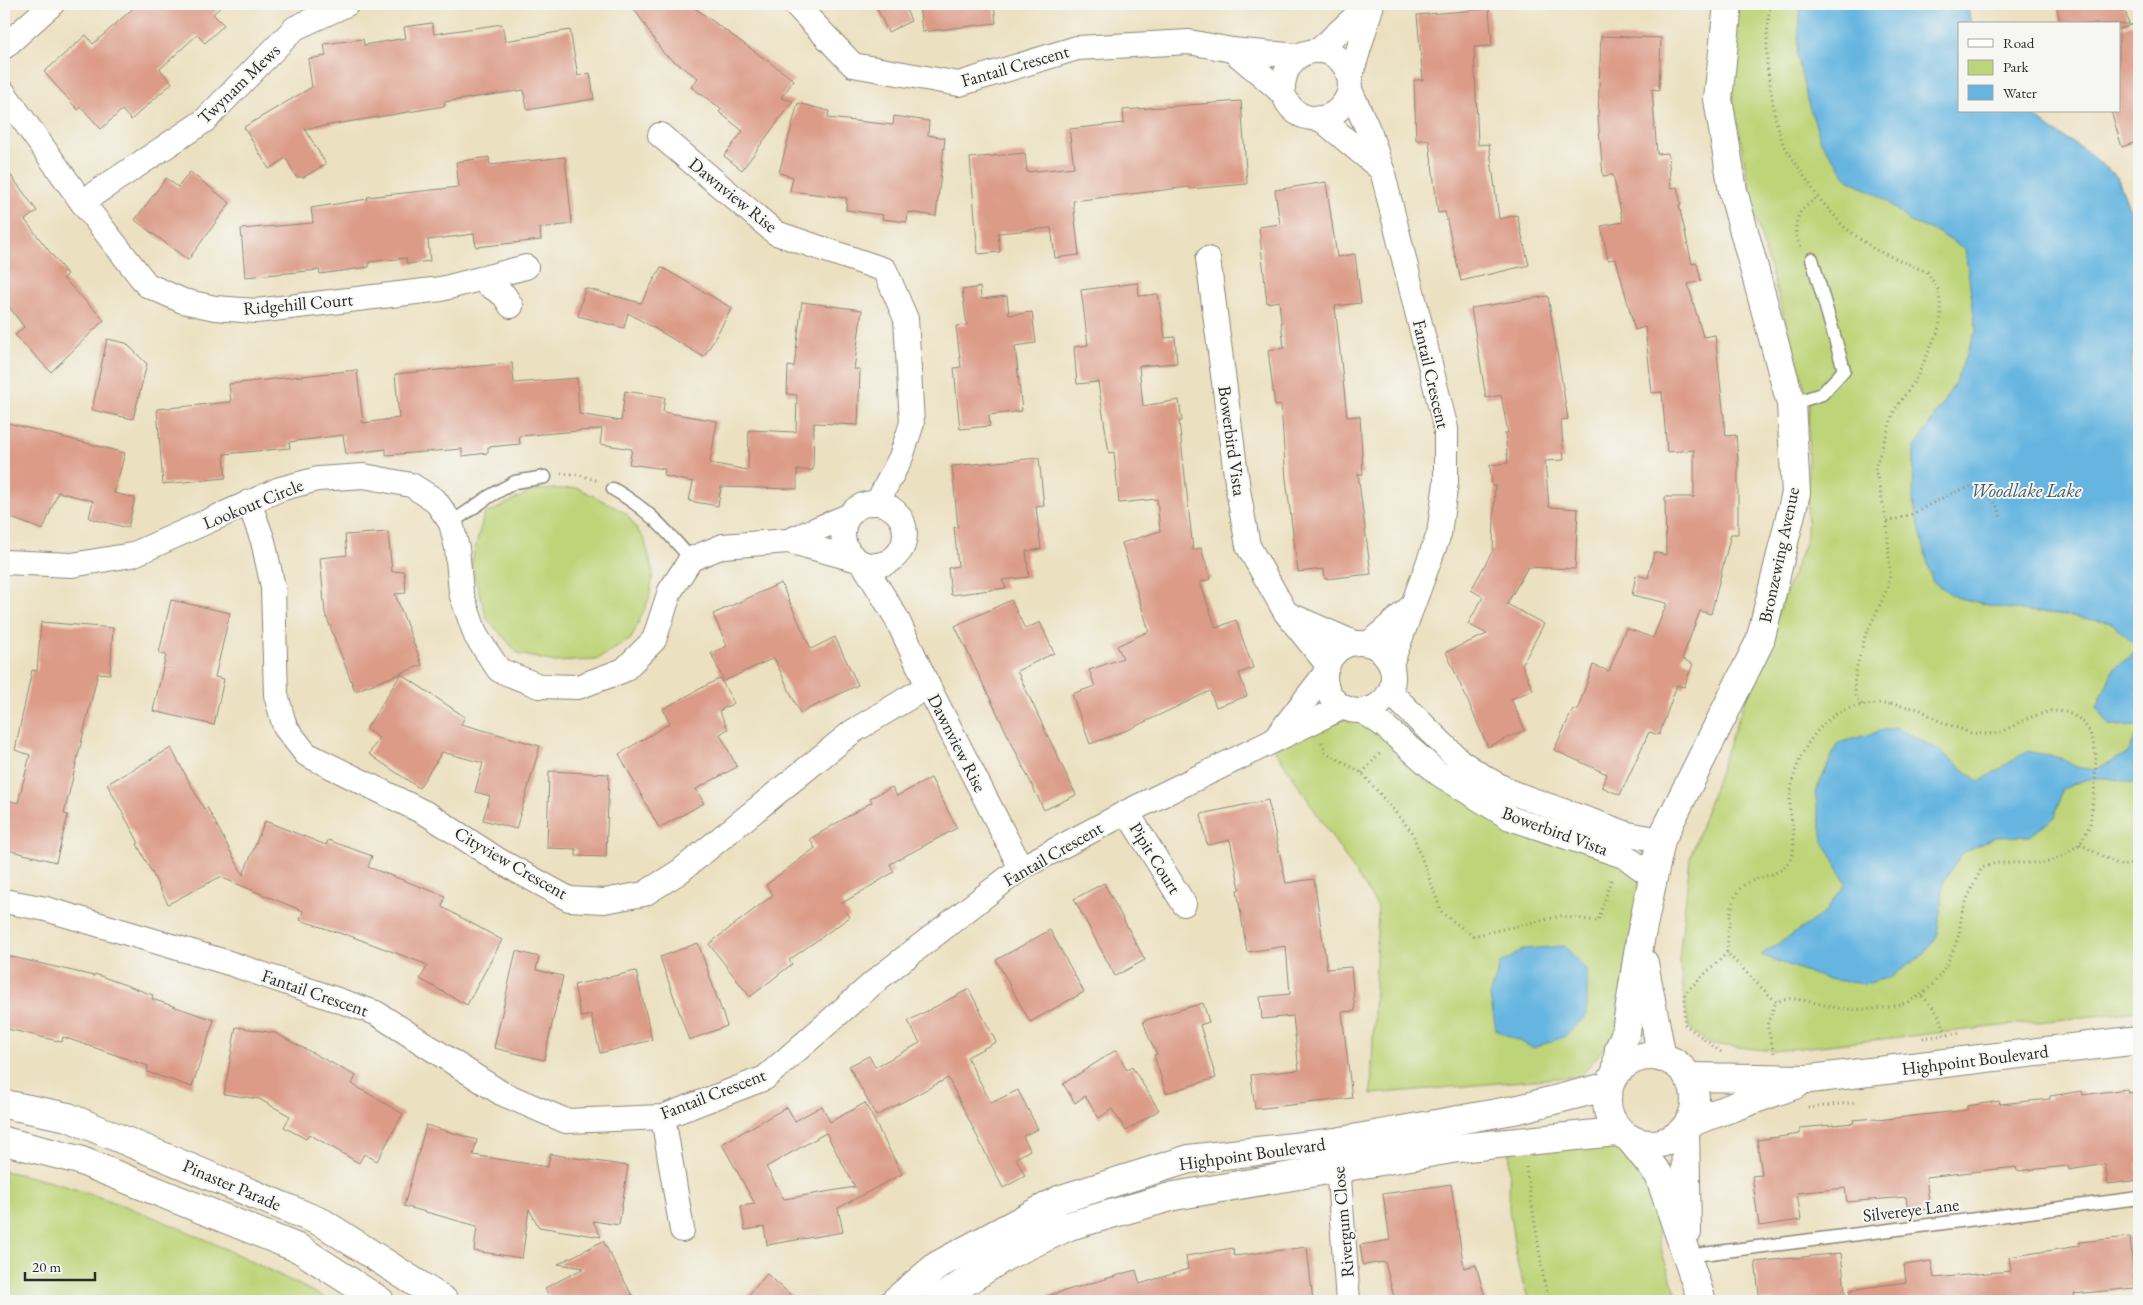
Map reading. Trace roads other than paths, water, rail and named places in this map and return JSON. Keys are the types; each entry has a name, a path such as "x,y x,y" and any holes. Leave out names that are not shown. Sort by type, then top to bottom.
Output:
{"street":[{"path":"4,47 52,4"},
{"name":"Twynam Mews","path":"82,202 204,121 295,28 347,4"},
{"name":"Fantail Crescent","path":"795,4 853,65 959,84 1077,48 1189,42 1232,50 1308,53"},
{"path":"1283,94 1283,79 1288,66 1308,53 1371,4"},
{"path":"1232,50 1283,94 1298,113 1309,118 1321,119 1334,114 1344,104 1371,4"},
{"name":"Bronzewing Avenue","path":"1612,1080 1619,1049 1626,1032 1640,940 1661,840 1760,641 1796,494 1792,404 1733,191 1718,99 1728,4"},
{"path":"1308,53 1329,53 1338,59 1346,68 1350,84"},
{"name":"Fantail Crescent","path":"1350,84 1382,170 1446,430 1446,482 1439,534 1391,664"},
{"name":"Ridgehill Court","path":"4,93 82,202 147,285 183,301 215,308 256,311 441,289 526,267"},
{"path":"1321,119 1382,170"},
{"name":"Dawnview Rise","path":"660,135 776,233 885,270 906,319 912,423 887,508"},
{"name":"Bowerbird Vista","path":"1208,259 1238,490 1248,546 1286,613 1327,669"},
{"path":"481,280 504,295 511,306"},
{"name":"Lookout Circle","path":"4,562 72,565 132,555 280,489 318,479 364,476 411,485 435,500 451,524 457,548 461,593 476,636 499,670 539,686 578,687 624,670 654,640 670,591 691,559"},
{"name":"Cityview Crescent","path":"250,502 263,541 273,587 276,695 285,727 306,754 429,815 498,860 569,899 604,901 644,894 679,872 852,732 928,686"},
{"path":"691,559 723,546 788,541 848,516 861,506 887,508 903,522 906,534 902,550 890,562 877,566 788,541"},
{"path":"848,516 843,527 843,538 846,550 859,562"},
{"name":"Dawnview Rise","path":"859,562 896,617 928,686 1021,868"},
{"name":"Dawnview Rise","path":"890,562 896,617"},
{"name":"Fantail Crescent","path":"1361,644 1412,606"},
{"path":"1286,613 1361,644 1377,648 1385,655 1391,664 1393,682 1390,692 1384,701 1374,708 1353,709 1335,701 1329,693 1326,684 1327,669 1334,654 1343,647 1361,644"},
{"name":"Fantail Crescent","path":"1275,739 1327,669"},
{"name":"Bowerbird Vista","path":"1390,692 1461,762 1487,779 1513,793 1628,834 1661,840"},
{"name":"Fantail Crescent","path":"4,900 46,909 229,963 376,1014 502,1092 566,1121 664,1117 765,1078 879,978 1021,868 1127,812 1275,739 1316,721 1353,709"},
{"name":"Bowerbird Vista","path":"1353,709 1382,724 1439,774 1510,818 1626,857 1653,877"},
{"name":"Pipit Court","path":"1127,812 1184,904"},
{"name":"Bronzewing Avenue","path":"1640,940 1662,1058"},
{"name":"Highpoint Boulevard","path":"1688,1077 1810,1079 2139,1040"},
{"path":"1626,1137 1641,1144 1665,1142 1676,1136 1687,1125 1693,1112 1695,1100 1693,1088 1688,1077 1681,1069 1662,1058 1649,1056 1636,1059 1625,1065 1612,1080 1607,1099 1608,1112 1614,1124 1659,1175 1702,1301"},
{"name":"Highpoint Boulevard","path":"1687,1125 1810,1079"},
{"name":"Highpoint Boulevard","path":"936,1301 1006,1256 1069,1226 1174,1196 1519,1109 1612,1080"},
{"name":"Pinaster Parade","path":"4,1104 68,1117 323,1223 444,1301"},
{"path":"664,1117 682,1230"},
{"path":"1687,1125 1687,1256"},
{"name":"Highpoint Boulevard","path":"895,1301 938,1264 1061,1199 1190,1159 1338,1155 1458,1148 1616,1132 1626,1137"},
{"name":"Pinaster Parade","path":"4,1141 79,1160 300,1249 380,1301"},
{"name":"Rivergum Close","path":"1338,1155 1348,1301"}],"lane":[{"path":"1792,404 1822,394 1844,370 1812,259"},
{"path":"451,524 490,496 516,482 546,476"},
{"path":"613,490 634,501 656,518 691,559"},
{"name":"Silvereye Lane","path":"1687,1256 2139,1198"}],"water":[{"name":"Woodlake Lake","path":"1801,4 1967,4 1971,22 1958,22 1958,112 2028,112 2055,132 2086,151 2117,177 2135,224 2139,250 2139,330 2131,364 2139,424 2139,649 2112,623 2065,615 2001,608 1955,597 1932,581 1913,502 1914,449 1954,385 1976,331 1965,249 1937,232 1910,222 1883,198 1848,179 1821,141 1807,100 1797,54"},
{"path":"2139,649 2139,725 2110,726 2097,707 2113,670"},
{"path":"1895,727 1938,749 1979,782 2027,751 2060,758 2076,767 2094,770 2128,753 2139,731 2139,786 2109,778 2083,781 2062,790 2055,817 2030,836 1995,837 1963,853 1944,880 1937,936 1924,954 1891,977 1865,984 1826,979 1761,955 1823,914 1846,884 1823,840 1815,793 1838,743"},
{"path":"1565,946 1587,971 1587,1015 1564,1037 1533,1048 1496,1030 1490,996 1500,964 1524,949"}]}
